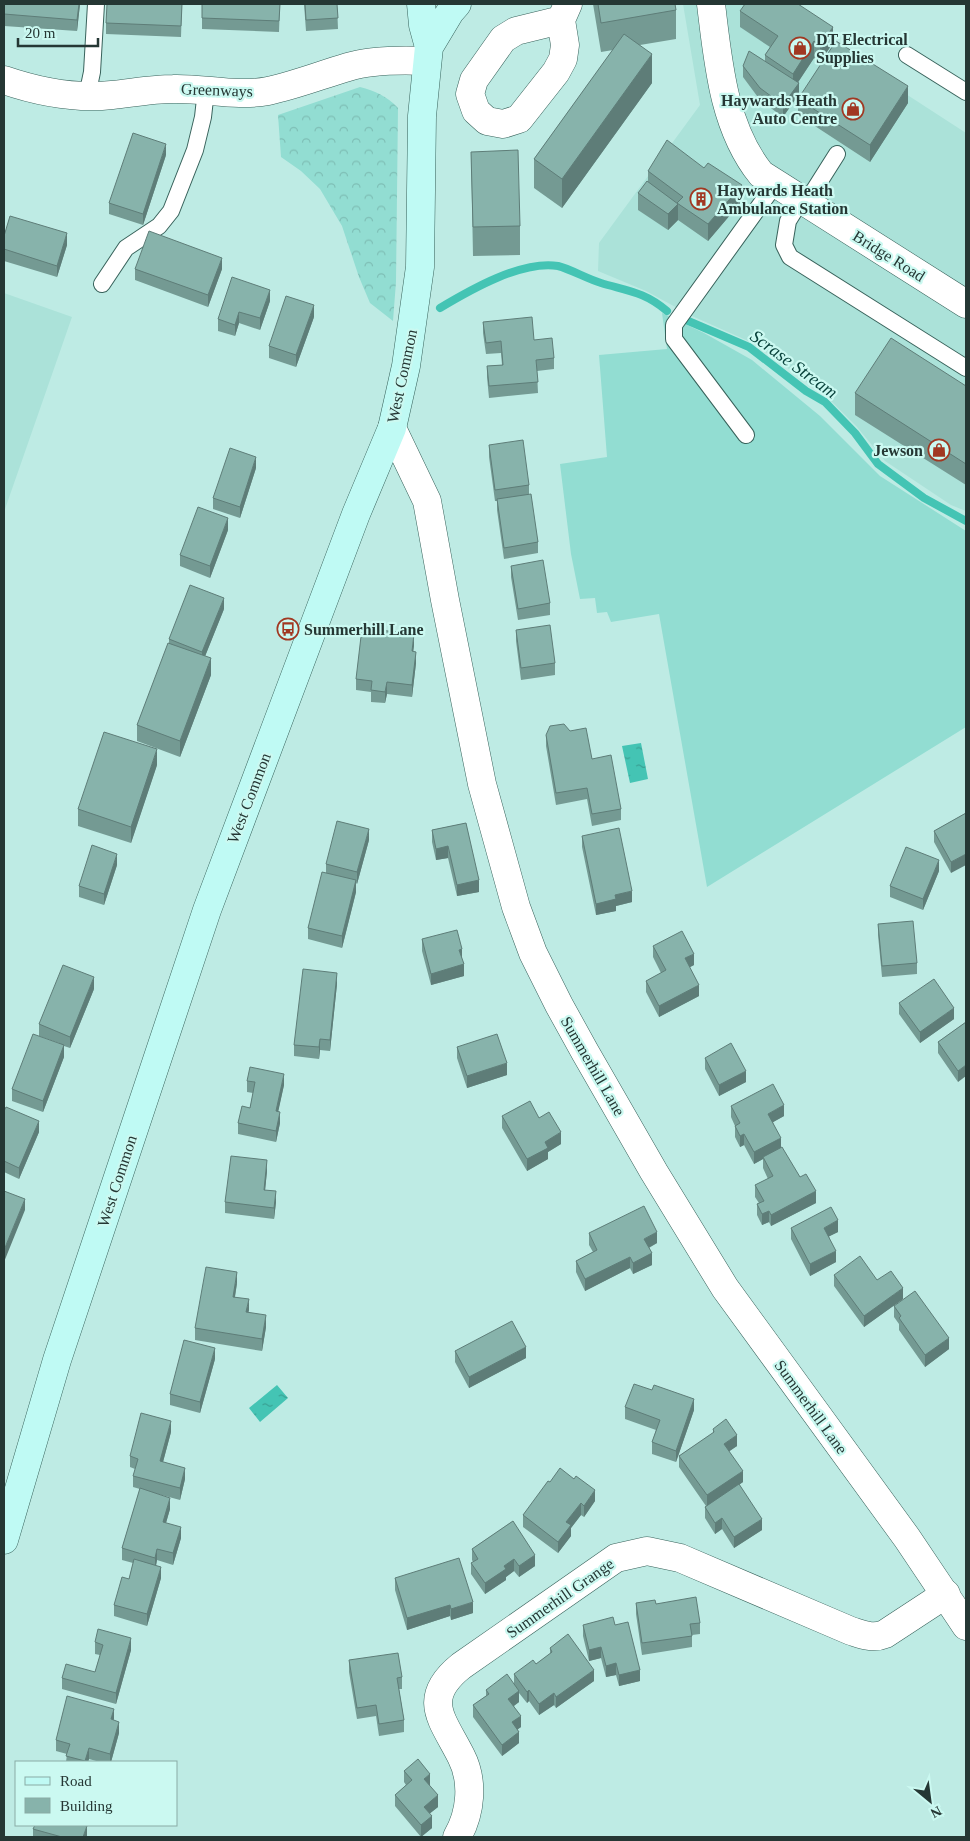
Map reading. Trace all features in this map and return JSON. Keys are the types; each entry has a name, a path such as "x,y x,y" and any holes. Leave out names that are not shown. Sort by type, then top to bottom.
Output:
{"main road":[{"path":"421,4 428,54"},
{"path":"428,54 450,12 457,4"},
{"name":"West Common","path":"4,1540 58,1360 207,910 356,514 392,428 406,366 420,268 422,116 428,54"}],"street":[{"name":"Bridge Road","path":"711,4 726,99 737,133 749,159 761,174 966,304"},
{"name":"Greenways","path":"4,80 26,88 62,95 110,96 171,88 234,93 265,91 300,83 350,66 401,60 428,54"},
{"name":"Summerhill Lane","path":"392,428 427,501 482,784 516,908 533,953 559,1005 654,1172 726,1288 946,1594 966,1626"},
{"name":"Summerhill Grange","path":"457,1837 462,1828 470,1800 468,1777 462,1757 443,1725 439,1712 438,1699 441,1686 460,1666 616,1558 646,1551 680,1558 851,1631 876,1638 946,1594"}],"lane":[{"path":"87,96 92,72 96,4"},
{"path":"907,56 966,92"},
{"path":"102,284 126,248 159,226 171,211 195,150 203,117 206,90"},
{"path":"837,154 788,221 784,245 790,256 966,368"},
{"path":"746,435 674,340 674,324 776,183"}],"shaded area":[{"path":"683,4 778,4 838,43 835,48 966,133 966,511 951,505 885,461 857,427 826,396 755,344 692,316 646,291 598,271 599,243 700,105"},
{"path":"4,293 72,317 4,512"}],"green space":[{"path":"360,87 381,94 398,108 396,282 393,321 370,303 342,226 320,189 301,171 281,157 278,115"},
{"path":"662,313 704,333 752,360 820,416 880,476 966,531 966,727 707,887 659,614 611,622 607,612 597,613 595,598 580,599 571,554 560,464 607,457 599,355 667,349"}],"water":[{"path":"641,743 648,779 630,783 622,746"},
{"path":"277,1385 288,1398 260,1422 249,1408"}],"building":[{"path":"4,4 79,4 77,20 4,14"},
{"path":"107,4 182,4 181,26 106,23"},
{"path":"202,4 280,4 279,21 202,18"},
{"path":"305,4 337,4 338,18 306,20"},
{"path":"598,4 675,4 676,10 601,23"},
{"name":"DT Electrical Supplies","path":"745,4 798,4 833,27 820,46 814,41 793,74 765,55 778,36 740,11"},
{"path":"624,34 652,54 562,179 534,159"},
{"name":"Haywards Heath Auto Centre","path":"836,41 908,86 870,145 798,99"},
{"path":"749,51 799,83 783,105 760,88 743,66"},
{"path":"133,133 166,144 143,214 109,203"},
{"path":"667,140 704,168 708,163 742,185 708,224 677,203 683,197 648,171"},
{"path":"518,150 520,226 473,227 471,152"},
{"path":"647,181 678,204 668,214 638,193"},
{"path":"10,216 67,233 57,266 4,249 4,236"},
{"path":"149,231 222,258 208,295 135,269"},
{"path":"232,277 270,290 260,318 239,312 235,325 218,319"},
{"path":"286,296 314,305 296,355 269,346"},
{"path":"532,317 534,340 552,338 554,358 536,360 538,382 489,386 487,366 503,365 501,341 486,343 483,322"},
{"name":"Jewson","path":"891,338 966,386 966,464 855,393"},
{"path":"523,440 529,485 495,490 489,445"},
{"path":"230,448 256,457 240,507 213,498"},
{"path":"531,494 538,542 504,548 497,499"},
{"path":"198,507 228,518 210,566 180,555"},
{"path":"543,560 550,603 518,609 511,566"},
{"path":"190,585 224,598 202,652 169,639"},
{"path":"550,625 555,663 521,668 516,630"},
{"path":"362,628 414,634 412,651 416,652 412,685 387,682 385,692 371,690 372,681 356,679"},
{"path":"168,643 211,658 180,741 137,725"},
{"path":"564,724 570,731 586,728 592,759 611,755 621,809 592,814 587,788 556,793 546,735 550,726"},
{"path":"104,732 157,749 131,827 78,809"},
{"path":"966,813 966,854 951,862 934,831"},
{"path":"337,821 369,829 357,872 326,864"},
{"path":"466,823 479,880 457,885 448,846 436,849 432,830"},
{"path":"619,828 632,891 615,895 616,899 596,904 582,836"},
{"path":"92,845 117,854 104,894 79,886"},
{"path":"906,847 939,860 923,899 890,886"},
{"path":"322,872 356,880 342,936 308,928"},
{"path":"913,921 917,963 882,966 878,924"},
{"path":"457,930 462,949 459,950 464,964 431,974 422,939"},
{"path":"682,931 694,954 685,958 699,985 659,1006 646,981 666,970 653,946"},
{"path":"63,965 94,977 70,1037 39,1024"},
{"path":"303,969 337,973 330,1040 320,1039 319,1047 294,1045"},
{"path":"934,979 954,1008 920,1032 899,1003"},
{"path":"966,1022 966,1065 958,1071 938,1042"},
{"path":"33,1034 64,1045 43,1101 12,1089"},
{"path":"497,1034 507,1063 467,1076 457,1047"},
{"path":"731,1043 746,1071 719,1085 705,1058"},
{"path":"250,1067 284,1074 276,1111 280,1112 276,1131 238,1123 242,1106 250,1108 255,1082 247,1081"},
{"path":"773,1084 784,1105 768,1114 781,1138 754,1152 744,1134 740,1136 735,1126 740,1123 731,1106"},
{"path":"530,1101 539,1118 549,1112 561,1132 545,1142 548,1148 527,1159 502,1116"},
{"path":"6,1107 39,1121 19,1168 4,1161 4,1111"},
{"path":"782,1147 800,1177 806,1174 816,1191 771,1215 769,1211 762,1214 757,1204 764,1201 755,1185 773,1176 763,1157"},
{"path":"231,1156 267,1160 264,1190 276,1191 274,1208 225,1202"},
{"path":"4,1191 25,1199 4,1250"},
{"path":"644,1206 657,1232 644,1239 652,1253 633,1263 630,1257 585,1279 576,1261 597,1250 589,1233"},
{"path":"831,1207 838,1220 824,1228 836,1251 810,1264 791,1228"},
{"path":"860,1256 877,1280 891,1271 903,1288 864,1316 834,1275"},
{"path":"206,1267 237,1272 233,1297 249,1299 246,1312 266,1315 262,1339 195,1328"},
{"path":"915,1291 949,1338 925,1355 899,1318 901,1316 894,1306"},
{"path":"512,1321 526,1347 469,1377 455,1351"},
{"path":"184,1340 215,1348 200,1402 170,1394"},
{"path":"634,1384 652,1390 654,1385 694,1399 676,1451 652,1442 660,1420 625,1407"},
{"path":"141,1413 171,1421 160,1461 185,1468 180,1488 133,1476 138,1459 130,1456"},
{"path":"726,1419 737,1435 724,1444 743,1471 707,1495 679,1456 714,1432 713,1429"},
{"path":"560,1468 574,1479 576,1476 595,1490 584,1506 581,1503 566,1522 571,1525 558,1542 523,1515"},
{"path":"739,1484 762,1519 734,1537 722,1518 715,1523 705,1507"},
{"path":"140,1488 170,1498 163,1522 181,1527 173,1553 157,1549 155,1558 122,1548"},
{"path":"513,1521 535,1555 519,1566 514,1559 504,1566 506,1569 485,1583 471,1563 478,1559 472,1549"},
{"path":"459,1558 473,1602 451,1609 450,1605 407,1618 395,1578"},
{"path":"134,1559 161,1567 147,1614 114,1605 122,1577 129,1579"},
{"path":"696,1597 700,1623 690,1624 692,1636 642,1643 636,1603 655,1600 656,1604"},
{"path":"613,1617 615,1625 628,1622 640,1670 619,1675 616,1663 606,1666 601,1647 589,1650 583,1625"},
{"path":"98,1629 131,1638 116,1693 62,1678 66,1664 95,1672 103,1645 95,1642"},
{"path":"568,1634 594,1670 556,1697 554,1693 539,1704 529,1690 527,1692 514,1674 533,1660 536,1664 552,1652 550,1648"},
{"path":"398,1653 402,1677 397,1678 404,1720 379,1724 376,1705 357,1708 349,1660"},
{"path":"507,1674 519,1691 508,1699 521,1716 512,1722 519,1732 502,1745 473,1705 489,1694 486,1690"},
{"path":"67,1696 114,1709 111,1719 119,1722 110,1754 89,1748 85,1761 66,1756 70,1744 56,1740"},
{"path":"418,1759 430,1774 424,1779 438,1795 424,1807 432,1816 421,1825 395,1795 412,1780 404,1771"},
{"path":"34,1826 87,1826 83,1837 62,1837 33,1829"}],"waterway":[{"name":"Scrase Stream","path":"440,308 497,278 513,272 544,265 568,269 601,283 636,293 667,311"},
{"name":"Scrase Stream","path":"686,320 749,347 806,391 825,402 855,433 878,464 924,498 966,521"}],"place":[{"name":"DT Electrical Supplies","path":"800,48"},
{"name":"Haywards Heath Auto Centre","path":"853,109"},
{"name":"Haywards Heath Ambulance Station","path":"701,199"},
{"name":"Jewson","path":"939,450"},
{"name":"Summerhill Lane","path":"288,629"}]}
